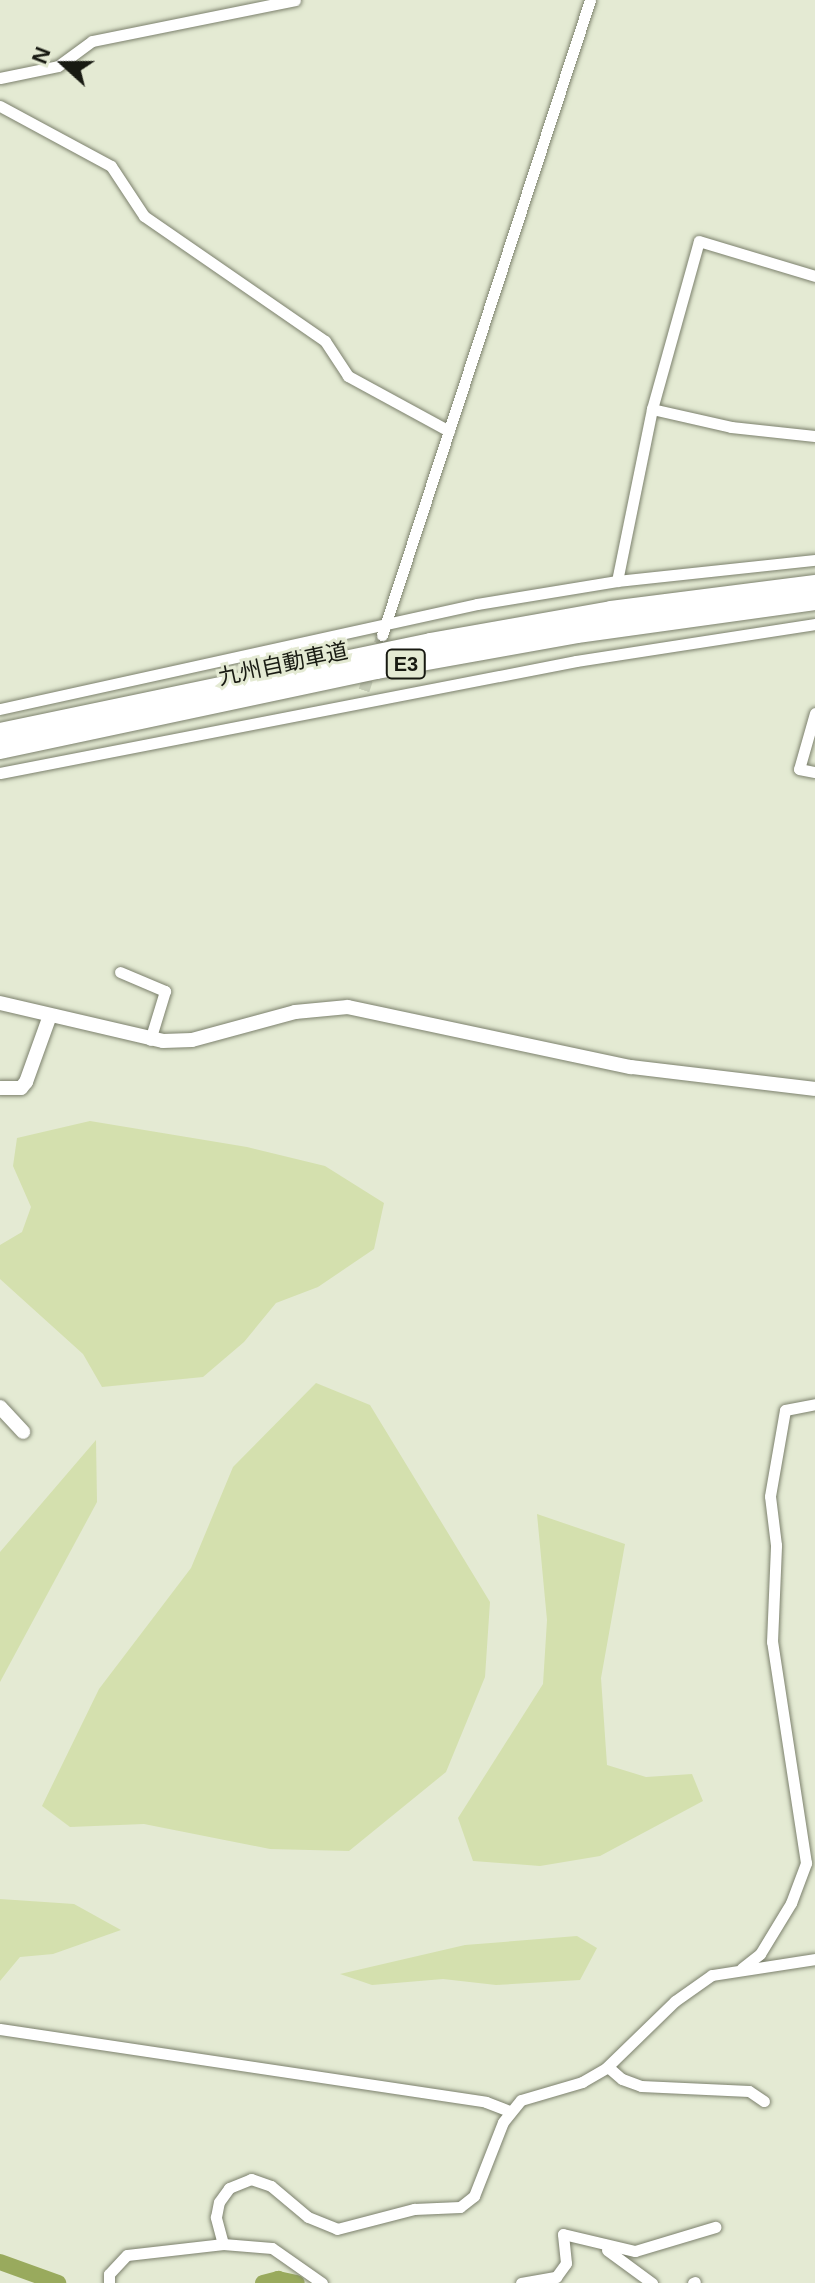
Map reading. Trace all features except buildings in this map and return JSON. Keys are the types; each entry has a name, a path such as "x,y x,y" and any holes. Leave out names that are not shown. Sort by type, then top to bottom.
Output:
{"highway":[{"name":"九州自動車道","path":"0,733 430,643 626,609 815,585"},
{"name":"九州自動車道","path":"0,749 392,666 577,633 815,600"}],"street":[{"path":"0,78 58,66 92,41 295,0"},
{"path":"383,630 590,0"},
{"path":"0,106 111,166 144,216 325,341 348,376 449,431"},
{"path":"617,581 652,409 699,241 815,276"},
{"path":"652,409 731,427 815,436"},
{"path":"0,709 617,581 815,560"},
{"path":"0,773 362,696 815,624"},
{"path":"815,713 799,769 815,772"},
{"path":"120,972 165,991 150,1040"},
{"path":"0,1003 49,1018 150,1040 192,1040 295,1012 338,1007 631,1067 815,1089"},
{"path":"0,1088 21,1088 26,1082 49,1018"},
{"path":"742,1968 760,1954 802,1882 806,1863 772,1642 776,1576 770,1496 785,1410 815,1404"},
{"path":"0,1407 23,1432"},
{"path":"223,2244 216,2217 219,2202 229,2188 251,2179 271,2186 308,2217 337,2229 414,2209 460,2207 474,2196 510,2111 521,2100 582,2082 608,2067 696,1984 742,1968 815,1959"},
{"path":"0,2029 486,2102 510,2111"},
{"path":"608,2067 622,2079 641,2086 749,2091 764,2101"},
{"path":"521,2283 556,2277 566,2263 563,2234 603,2247 644,2250 715,2227"},
{"path":"109,2283 109,2274 127,2255 223,2244 272,2248 322,2283"},
{"path":"603,2247 652,2283"}],"green space":[{"path":"90,1121 247,1147 325,1166 384,1203 374,1249 318,1287 276,1303 244,1342 203,1377 102,1387 83,1354 0,1279 0,1245 22,1232 31,1207 13,1166 17,1138"},
{"path":"316,1383 370,1405 490,1602 485,1677 446,1772 349,1851 270,1849 144,1824 70,1827 42,1806 99,1689 191,1568 233,1467"},
{"path":"96,1440 97,1502 0,1682 0,1552"},
{"path":"537,1514 625,1544 601,1678 607,1765 646,1777 692,1774 703,1801 600,1856 540,1866 473,1861 458,1818 543,1684 547,1620"},
{"path":"0,1899 74,1904 121,1930 53,1954 20,1957 0,1981"},
{"path":"577,1936 597,1948 580,1980 496,1985 443,1979 372,1985 340,1974 465,1945"}],"waterway":[{"path":"0,2262 58,2283"},
{"path":"263,2283 278,2279 297,2283"}],"tunnel":[{"path":"364,690 382,635"}]}
